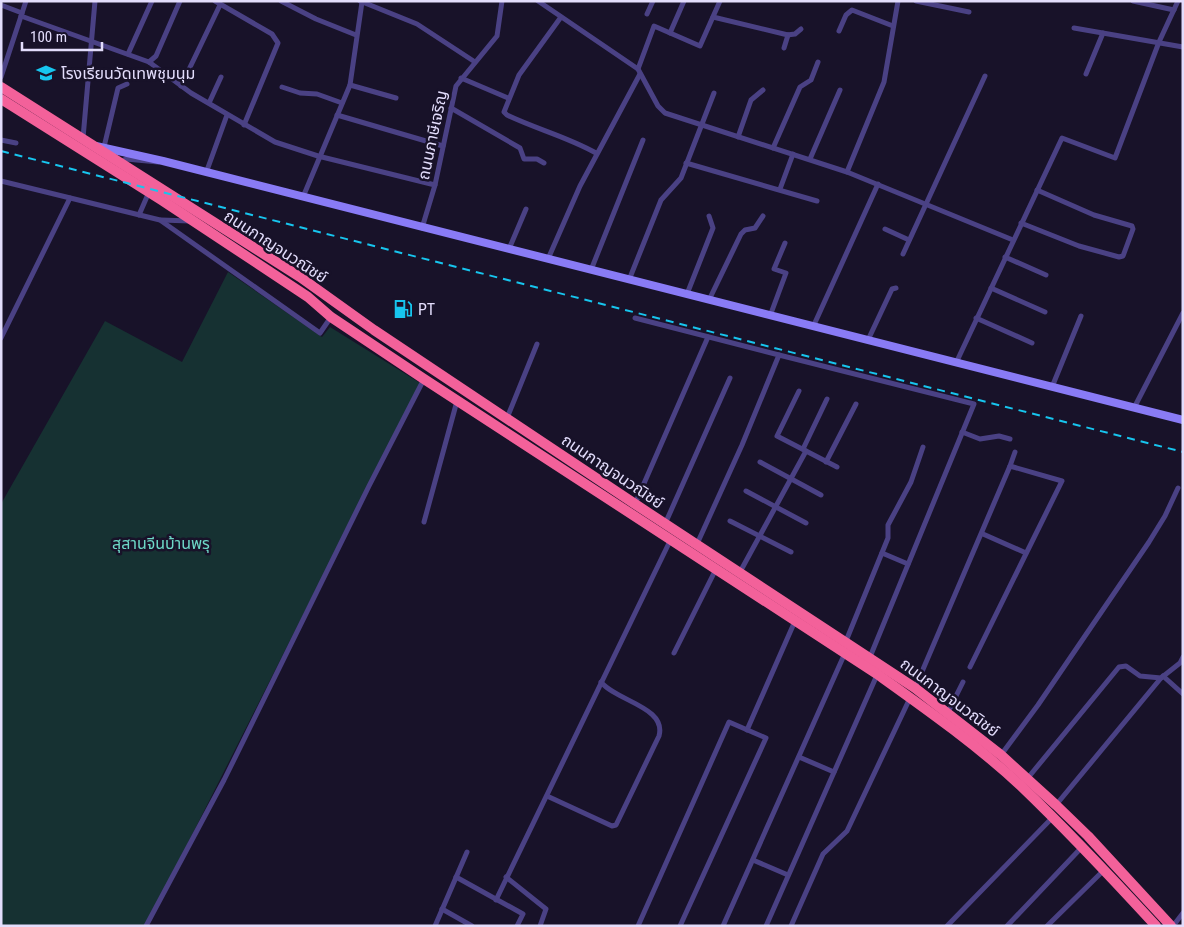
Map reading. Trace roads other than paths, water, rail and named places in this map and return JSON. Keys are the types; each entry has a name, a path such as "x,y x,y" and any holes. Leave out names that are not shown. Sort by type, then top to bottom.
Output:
{"highway":[{"name":"ถนนกาญจนวณิชย์","path":"1,88 83,139 99,146 192,221 293,288 331,317 715,571 877,674 997,766 1104,870 1172,926"},
{"name":"ถนนกาญจนวณิชย์","path":"1,99 300,278 374,330 915,688 1001,755 1088,836 1156,926"},
{"path":"293,288 300,278"}],"street":[{"path":"1,77 26,1"},
{"path":"83,139 95,1"},
{"path":"128,54 152,1"},
{"path":"149,62 156,56 180,1"},
{"path":"214,1 272,34 278,43 244,125"},
{"path":"281,1 308,16 356,35"},
{"name":"ถนนภาษีเจริญ","path":"422,228 460,78 496,36 502,1"},
{"path":"538,1 639,71 662,111 701,126 847,172 1013,240"},
{"path":"647,14 653,1"},
{"path":"670,33 684,1"},
{"path":"548,259 596,153 639,71 654,26 700,46 720,1"},
{"path":"847,172 884,82 898,1"},
{"path":"916,1 969,12"},
{"path":"1134,1 1174,10"},
{"path":"956,363 1062,138 1115,158 1178,1"},
{"path":"303,197 318,156 350,85 361,2 417,24 475,62"},
{"path":"1,5 149,62 181,86 275,142 318,156 434,185"},
{"path":"181,86 220,5"},
{"path":"839,30 850,10 893,26"},
{"path":"714,17 787,35 795,34 801,29"},
{"path":"561,18 521,72 504,110 506,114 563,139 576,142 596,153"},
{"path":"1074,28 1183,47"},
{"path":"1086,74 1102,33"},
{"path":"784,48 787,35"},
{"path":"773,148 800,87 811,80 818,62"},
{"path":"903,254 985,76"},
{"path":"209,103 221,77"},
{"path":"460,78 508,98"},
{"path":"127,84 118,88 99,146 1183,420"},
{"path":"350,85 396,98"},
{"path":"282,87 300,93 317,94 342,103"},
{"path":"738,137 751,100 763,90"},
{"path":"810,159 840,90"},
{"path":"628,280 661,200 680,180 714,94"},
{"path":"451,108 520,148 524,159 537,159 544,163"},
{"path":"337,114 443,146"},
{"path":"206,173 227,115"},
{"path":"1,140 16,143"},
{"path":"590,270 642,140"},
{"path":"780,189 793,154"},
{"path":"118,162 126,159 154,163 163,161"},
{"path":"686,163 817,201"},
{"path":"1,181 160,220 192,221"},
{"path":"813,327 878,184"},
{"path":"139,214 151,189"},
{"path":"1021,223 1079,246 1120,258 1123,256 1132,226 1094,214 1037,190"},
{"path":"1,338 70,198"},
{"path":"509,249 526,209"},
{"path":"687,294 713,228 709,216"},
{"path":"709,300 741,234 745,230 755,228 763,216"},
{"path":"160,220 320,334 331,317"},
{"path":"885,229 910,240"},
{"path":"770,316 786,273 774,269 785,243"},
{"path":"1005,257 1046,275"},
{"path":"868,340 887,297 892,289 896,288"},
{"path":"991,288 1045,312"},
{"path":"1134,408 1183,313"},
{"path":"1052,387 1080,316"},
{"path":"635,318 974,404 870,657"},
{"path":"976,318 1032,343"},
{"path":"635,504 708,337"},
{"path":"507,418 537,344"},
{"path":"697,544 742,445 779,355"},
{"path":"665,524 730,378"},
{"path":"146,926 228,771 424,379"},
{"path":"799,391 777,436 837,467"},
{"path":"740,572 791,479 827,399"},
{"path":"424,522 457,401"},
{"path":"826,462 856,404"},
{"path":"962,432 980,439 998,436 1010,439"},
{"path":"723,926 845,653 888,538 888,526 911,482 923,447"},
{"path":"915,688 983,534 1015,452"},
{"path":"760,462 821,495"},
{"path":"970,667 1062,480 1010,466"},
{"path":"1001,755 1038,705 1148,542 1165,516 1178,488"},
{"path":"746,491 806,523"},
{"path":"730,521 791,552"},
{"path":"983,534 1026,553"},
{"path":"496,900 670,541"},
{"path":"882,553 908,564"},
{"path":"674,653 715,571"},
{"path":"747,730 795,621"},
{"path":"1056,805 1162,677 1180,663 1183,657"},
{"path":"1027,779 1120,667 1126,666 1140,676 1162,677 1183,694"},
{"path":"766,926 877,674"},
{"path":"547,796 612,826 616,825 659,736 660,724 654,715 608,690 601,682"},
{"path":"948,712 963,682"},
{"path":"791,926 823,854 847,831 910,698"},
{"path":"638,926 729,722 766,738 680,926"},
{"path":"799,757 834,772"},
{"path":"947,926 1052,818"},
{"path":"1007,926 1082,847"},
{"path":"435,926 467,852"},
{"path":"753,860 788,876"},
{"path":"1047,926 1104,870"},
{"path":"456,877 523,914 517,926"},
{"path":"506,877 546,909 540,926"},
{"path":"442,909 472,926"},
{"path":"1172,926 1183,913"}],"railway":[{"path":"1,151 1183,452"}],"place":[{"name":"โรงเรียนวัดเทพชุมนุม","path":"46,73"},
{"name":"PT","path":"403,309"}],"park label":[{"name":"สุสานจีนบ้านพรุ","path":"161,543"}]}
